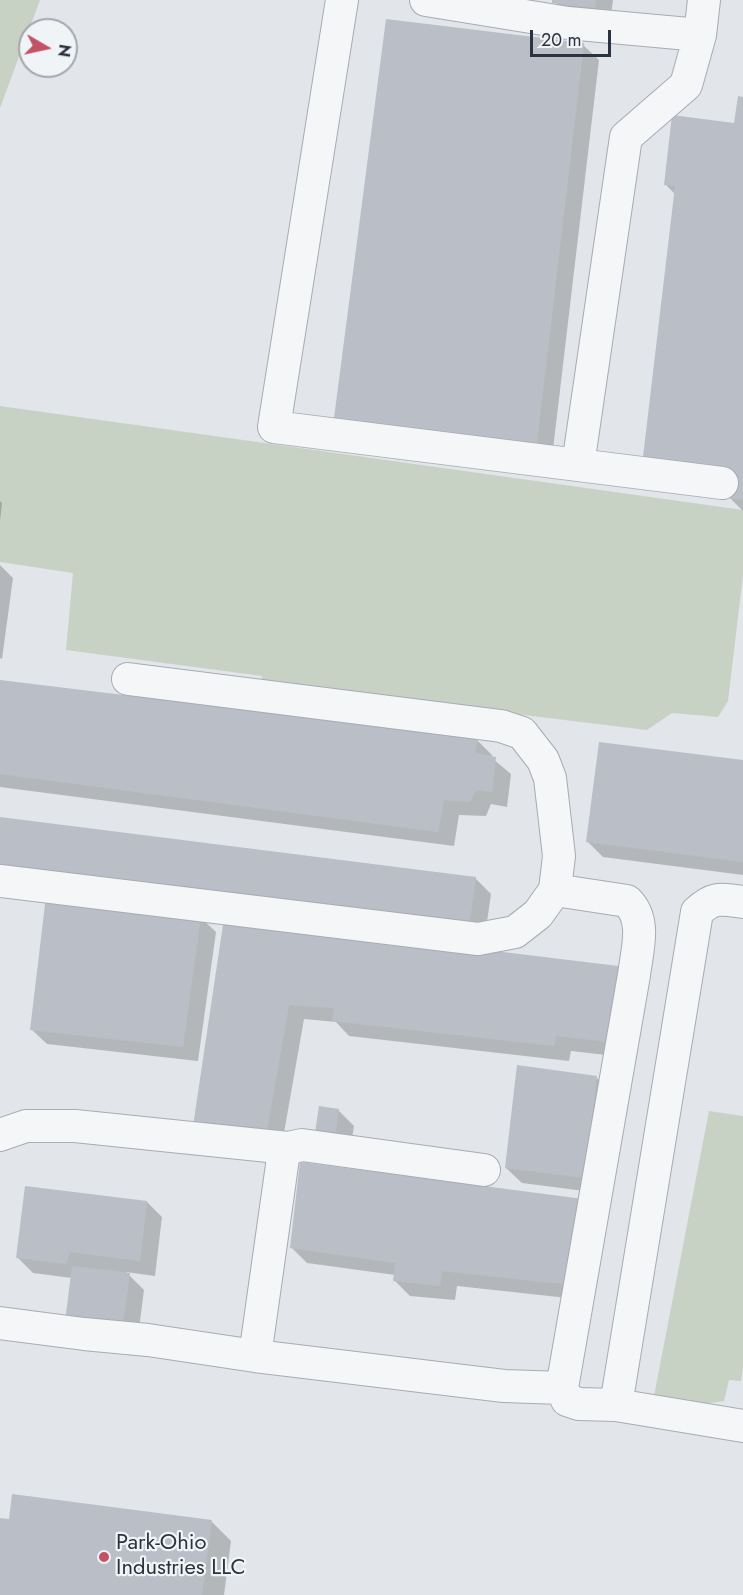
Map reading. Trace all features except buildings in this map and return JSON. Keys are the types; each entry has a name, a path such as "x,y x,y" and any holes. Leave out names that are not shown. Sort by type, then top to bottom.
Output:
{"lane":[{"path":"342,0 274,427 722,483"},
{"path":"426,0 568,23 700,35"},
{"path":"578,465 626,137 686,85 700,35 704,0"},
{"path":"0,881 478,939 515,932 538,914 555,890 559,856 550,778 543,760 522,733 501,726 128,679"},
{"path":"555,890 627,901 636,909 640,926 634,975 561,1388 567,1400 579,1404 616,1405 743,1426"},
{"path":"616,1405 697,912 718,898 743,902"},
{"path":"0,1135 26,1126 75,1126 288,1148 302,1145 484,1170"},
{"path":"255,1356 283,1158 288,1148"},
{"path":"0,1323 504,1386 561,1388"}],"green space":[{"path":"0,0 40,0 33,18 18,18 18,59 0,108"},
{"path":"0,406 743,510 743,575 728,701 718,717 672,713 647,730 261,683 262,676 66,650 73,573 0,562"},
{"path":"709,1111 743,1116 743,1367 741,1381 729,1380 724,1401 703,1404 654,1396"}],"place":[{"name":"Park-Ohio Industries LLC","path":"104,1557"}]}
